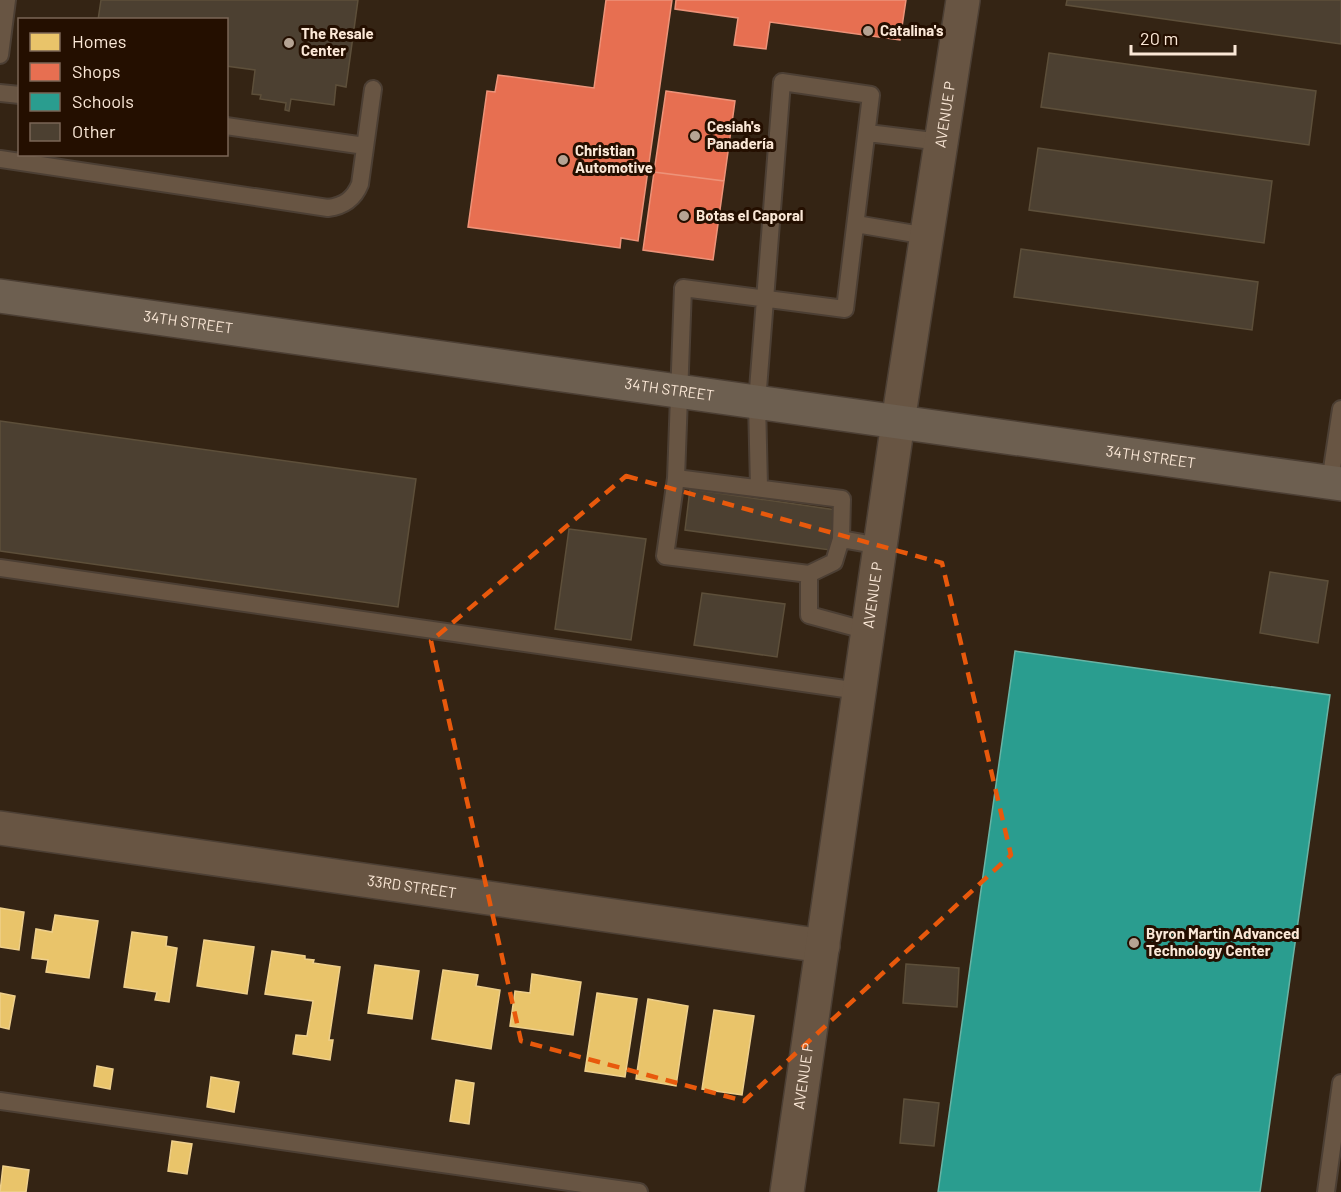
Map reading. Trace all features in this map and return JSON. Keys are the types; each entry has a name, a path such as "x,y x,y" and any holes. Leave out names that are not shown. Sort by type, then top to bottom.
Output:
{"main road":[{"name":"34TH STREET","path":"0,296 1335,483"}],"street":[{"name":"AVENUE P","path":"787,1192 898,422 963,0"},
{"name":"33RD STREET","path":"0,828 823,946"}],"lane":[{"path":"0,55 8,0"},
{"path":"676,478 842,499 841,539 834,562 809,574 665,556 676,478 683,288 764,298 845,309 871,95 782,82 764,298 757,402 759,487"},
{"path":"0,159 328,208 346,203 356,195 360,184 373,89"},
{"path":"0,93 18,95"},
{"path":"228,126 365,146"},
{"path":"868,133 941,142"},
{"path":"856,224 927,236"},
{"path":"1335,483 1341,409"},
{"path":"841,539 880,546"},
{"path":"0,568 859,691"},
{"path":"809,574 809,615 868,631"},
{"path":"1326,1192 1341,1083"},
{"path":"0,1101 639,1192"}],"highlighted area":[{"path":"626,476 942,563 1011,855 744,1101 521,1041 431,641"}],"building: Homes":[{"path":"0,908 24,912 19,950 0,947"},
{"path":"55,915 98,921 89,978 46,972 48,960 32,958 36,929 52,932"},
{"path":"132,932 167,937 166,946 177,948 169,1002 155,1000 157,992 124,987"},
{"path":"204,940 254,947 247,994 197,986"},
{"path":"272,951 305,956 305,959 314,960 313,963 340,967 329,1040 333,1040 330,1060 293,1054 296,1035 307,1036 313,1001 265,994"},
{"path":"375,965 419,971 412,1019 368,1013"},
{"path":"443,970 478,975 476,986 500,990 491,1049 432,1039"},
{"path":"532,974 581,982 573,1035 510,1026 515,991 530,993"},
{"path":"0,993 15,996 9,1029 0,1027"},
{"path":"597,993 637,999 625,1077 585,1071"},
{"path":"648,999 688,1006 676,1086 636,1079"},
{"path":"714,1010 754,1016 742,1095 702,1089"},
{"path":"97,1066 113,1069 110,1089 94,1086"},
{"path":"211,1077 239,1082 234,1112 207,1107"},
{"path":"456,1080 474,1083 469,1124 450,1121"},
{"path":"172,1141 192,1144 187,1174 168,1171"},
{"path":"3,1166 29,1170 26,1192 0,1192"}],"building: Shops":[{"name":"Christian Automotive","path":"606,0 672,0 638,241 621,238 620,248 468,227 487,91 495,92 498,75 594,88"},
{"name":"Catalina's","path":"676,0 906,0 900,40 770,22 766,49 734,45 738,18 675,9"},
{"name":"Cesiah's Panadería","path":"666,91 735,101 724,181 654,172"},
{"name":"Botas el Caporal","path":"654,172 724,181 713,260 643,250"}],"building: Schools":[{"name":"Byron Martin Advanced Technology Center","path":"1015,651 1330,695 1260,1192 938,1192"}],"building: Other":[{"name":"The Resale Center","path":"101,0 358,0 346,87 336,85 334,105 291,99 289,111 285,110 286,103 260,99 261,95 252,94 255,70 228,66 228,18 98,18"},
{"path":"1067,0 1341,0 1341,44 1066,5"},
{"path":"1049,53 1316,91 1309,145 1041,107"},
{"path":"1038,148 1272,181 1264,243 1029,210"},
{"path":"1021,249 1258,282 1252,330 1014,297"},
{"path":"0,421 416,479 398,607 0,551"},
{"path":"690,489 836,510 830,550 685,530"},
{"path":"569,529 646,539 631,640 555,629"},
{"path":"1270,572 1328,581 1318,643 1260,633"},
{"path":"702,593 785,604 777,657 694,645"},
{"path":"906,964 959,968 957,1007 903,1003"},
{"path":"904,1099 939,1103 934,1146 900,1143"}],"place":[{"name":"Catalina's","path":"868,31"},
{"name":"The Resale Center","path":"289,43"},
{"name":"Cesiah's Panadería","path":"695,136"},
{"name":"Christian Automotive","path":"563,160"},
{"name":"Botas el Caporal","path":"684,216"},
{"name":"Byron Martin Advanced Technology Center","path":"1134,943"}]}
